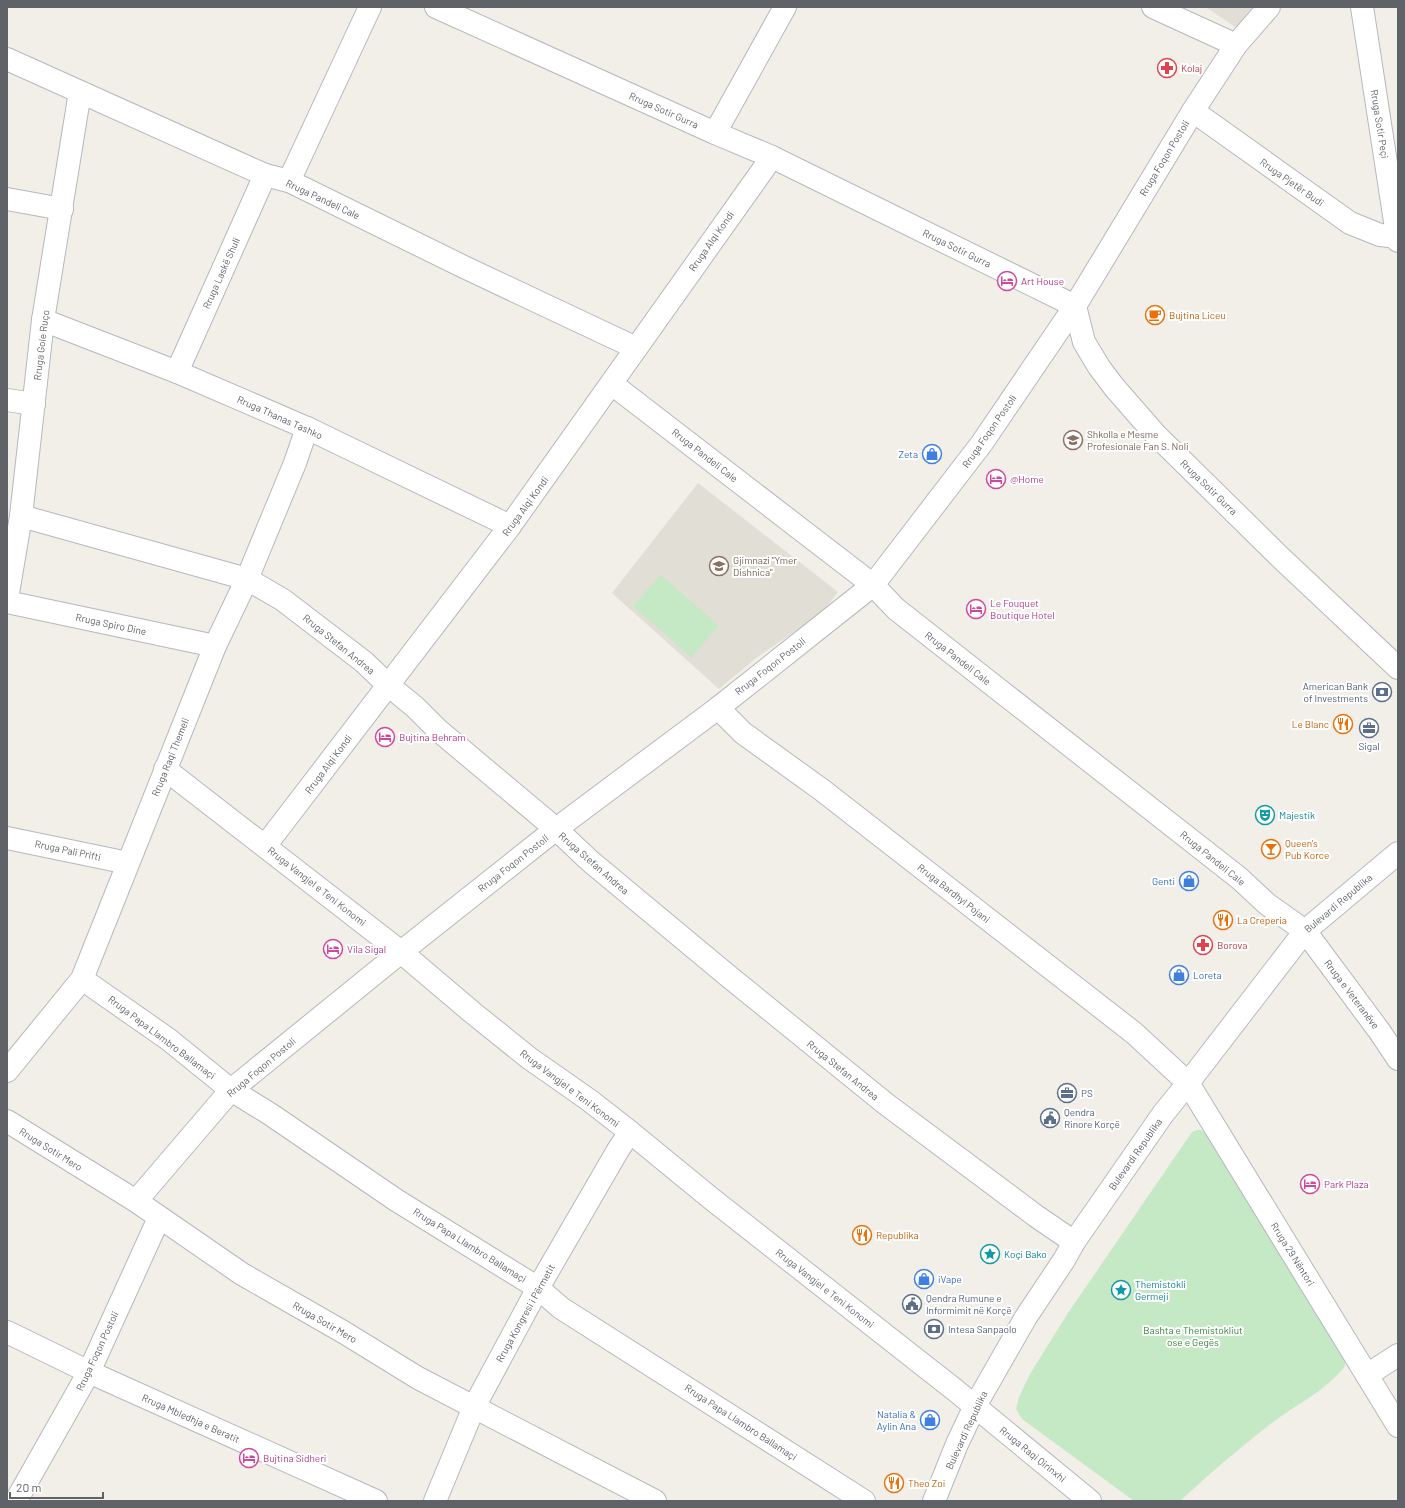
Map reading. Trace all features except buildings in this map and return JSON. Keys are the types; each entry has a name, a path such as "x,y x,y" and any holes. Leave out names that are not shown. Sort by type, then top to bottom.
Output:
{"street":[{"path":"289,182 370,7"},
{"name":"Rruga Sotir Gurra","path":"436,7 715,133 772,157 1075,306 1084,342 1099,367 1114,387 1155,434 1281,558 1398,668"},
{"path":"715,133 785,7"},
{"path":"1153,7 1236,45"},
{"name":"Rruga Foqon Postoli","path":"136,1201 231,1090 556,829 718,708 873,585 982,443 1075,306 1193,111 1236,45 1269,7"},
{"name":"Rruga Sotir Peçi","path":"1362,7 1398,238"},
{"name":"Rruga Pandeli Cale","path":"7,59 265,175 289,182 636,348"},
{"name":"Rruga Gole Ruço","path":"7,600 20,516 43,320 80,92"},
{"name":"Rruga Pjetër Budi","path":"1193,111 1350,223 1380,235 1398,238"},
{"name":"Rruga Alqi Kondi","path":"265,846 510,526 772,157"},
{"name":"Rruga Laskë Shuli","path":"177,372 265,175"},
{"path":"7,199 62,209"},
{"name":"Rruga Thanas Tashko","path":"43,320 177,372 307,428 510,526"},
{"name":"Rruga Pandeli Cale","path":"612,384 873,585 896,609 1239,878 1267,904 1305,931"},
{"path":"7,400 34,404"},
{"name":"Rruga Raqi Themeli","path":"7,1070 82,979 215,646 247,579 295,462 307,428"},
{"name":"Rruga Stefan Andrea","path":"20,516 247,579 283,600 364,662 388,685 415,707 438,730 556,829 590,861 886,1104 1036,1216 1074,1242"},
{"name":"Rruga Spiro Dine","path":"7,600 215,646"},
{"name":"Rruga Bardhyl Pojani","path":"718,708 743,732 822,790 1134,1034 1188,1083"},
{"name":"Rruga Vangjel e Teni Konomi","path":"165,769 401,952 473,1013 530,1058 589,1100 630,1132 713,1200 976,1406"},
{"name":"Rruga Pali Prifti","path":"7,838 128,863"},
{"name":"Bulevardi Republika","path":"934,1501 957,1444 976,1406 1026,1317 1064,1260 1074,1242 1163,1114 1305,931 1398,853"},
{"name":"Rruga e Veteranëve","path":"1305,931 1398,1058"},
{"name":"Rruga Papa Llambro Ballamaçi","path":"82,979 168,1039 231,1090 270,1114 396,1200 538,1288 561,1308 864,1501"},
{"name":"Rruga 29 Nëntori","path":"1188,1083 1398,1426"},
{"name":"Rruga Sotir Mero","path":"7,1121 136,1201 242,1274 345,1333 418,1378 655,1501"},
{"name":"Rruga Kongresi i Përmetit","path":"435,1501 474,1407 538,1288 630,1132"},
{"name":"Rruga Foqon Postoli","path":"20,1496 89,1372 159,1218"},
{"name":"Rruga Mbledhja e Beratit","path":"7,1332 89,1372 376,1501"},
{"path":"1367,1375 1398,1355"},
{"name":"Rruga Raqi Qirinxhi","path":"976,1406 1090,1501"}],"shaded area":[{"path":"1206,7 1253,7 1238,29"},
{"name":"Gjimnazi \"Ymer Dishnica\"","path":"698,483 838,592 822,613 760,655 719,689 612,593"}],"green space":[{"path":"661,575 719,626 691,657 633,606"},
{"name":"Bashta e Themistokliut ose e Gegës","path":"1201,1130 1207,1135 1344,1356 1345,1366 1338,1375 1321,1390 1282,1415 1261,1431 1214,1470 1180,1501 1134,1501 1022,1419 1016,1409 1019,1397 1030,1374 1068,1313 1192,1132"}],"place":[{"name":"Kolaj","path":"1167,68"},
{"name":"Art House","path":"1007,281"},
{"name":"Bujtina Liceu","path":"1155,315"},
{"name":"Shkolla e Mesme Profesionale Fan S. Noli","path":"1073,440"},
{"name":"Zeta","path":"932,454"},
{"name":"@Home","path":"996,479"},
{"name":"Gjimnazi \"Ymer Dishnica\"","path":"719,566"},
{"name":"Le Fouquet Boutique Hotel","path":"976,609"},
{"name":"American Bank of Investments","path":"1382,692"},
{"name":"Le Blanc","path":"1343,724"},
{"name":"Sigal","path":"1369,728"},
{"name":"Bujtina Behram","path":"385,737"},
{"name":"Majestik","path":"1265,815"},
{"name":"Queen's Pub Korce","path":"1271,849"},
{"name":"Genti","path":"1189,881"},
{"name":"La Creperia","path":"1223,920"},
{"name":"Borova","path":"1203,945"},
{"name":"Vila Sigal","path":"333,949"},
{"name":"Loreta","path":"1179,975"},
{"name":"PS","path":"1067,1093"},
{"name":"Qendra Rinore Korçë","path":"1050,1118"},
{"name":"Park Plaza","path":"1310,1184"},
{"name":"Republika","path":"862,1235"},
{"name":"Koçi Bako","path":"990,1254"},
{"name":"iVape","path":"924,1279"},
{"name":"Themistokli Germeji","path":"1121,1290"},
{"name":"Qendra Rumune e Informimit në Korçë","path":"912,1304"},
{"name":"Intesa Sanpaolo","path":"934,1329"},
{"name":"Natalia & Aylin Ana","path":"930,1420"},
{"name":"Bujtina Sidheri","path":"249,1458"},
{"name":"Theo Zoi","path":"894,1483"}]}
